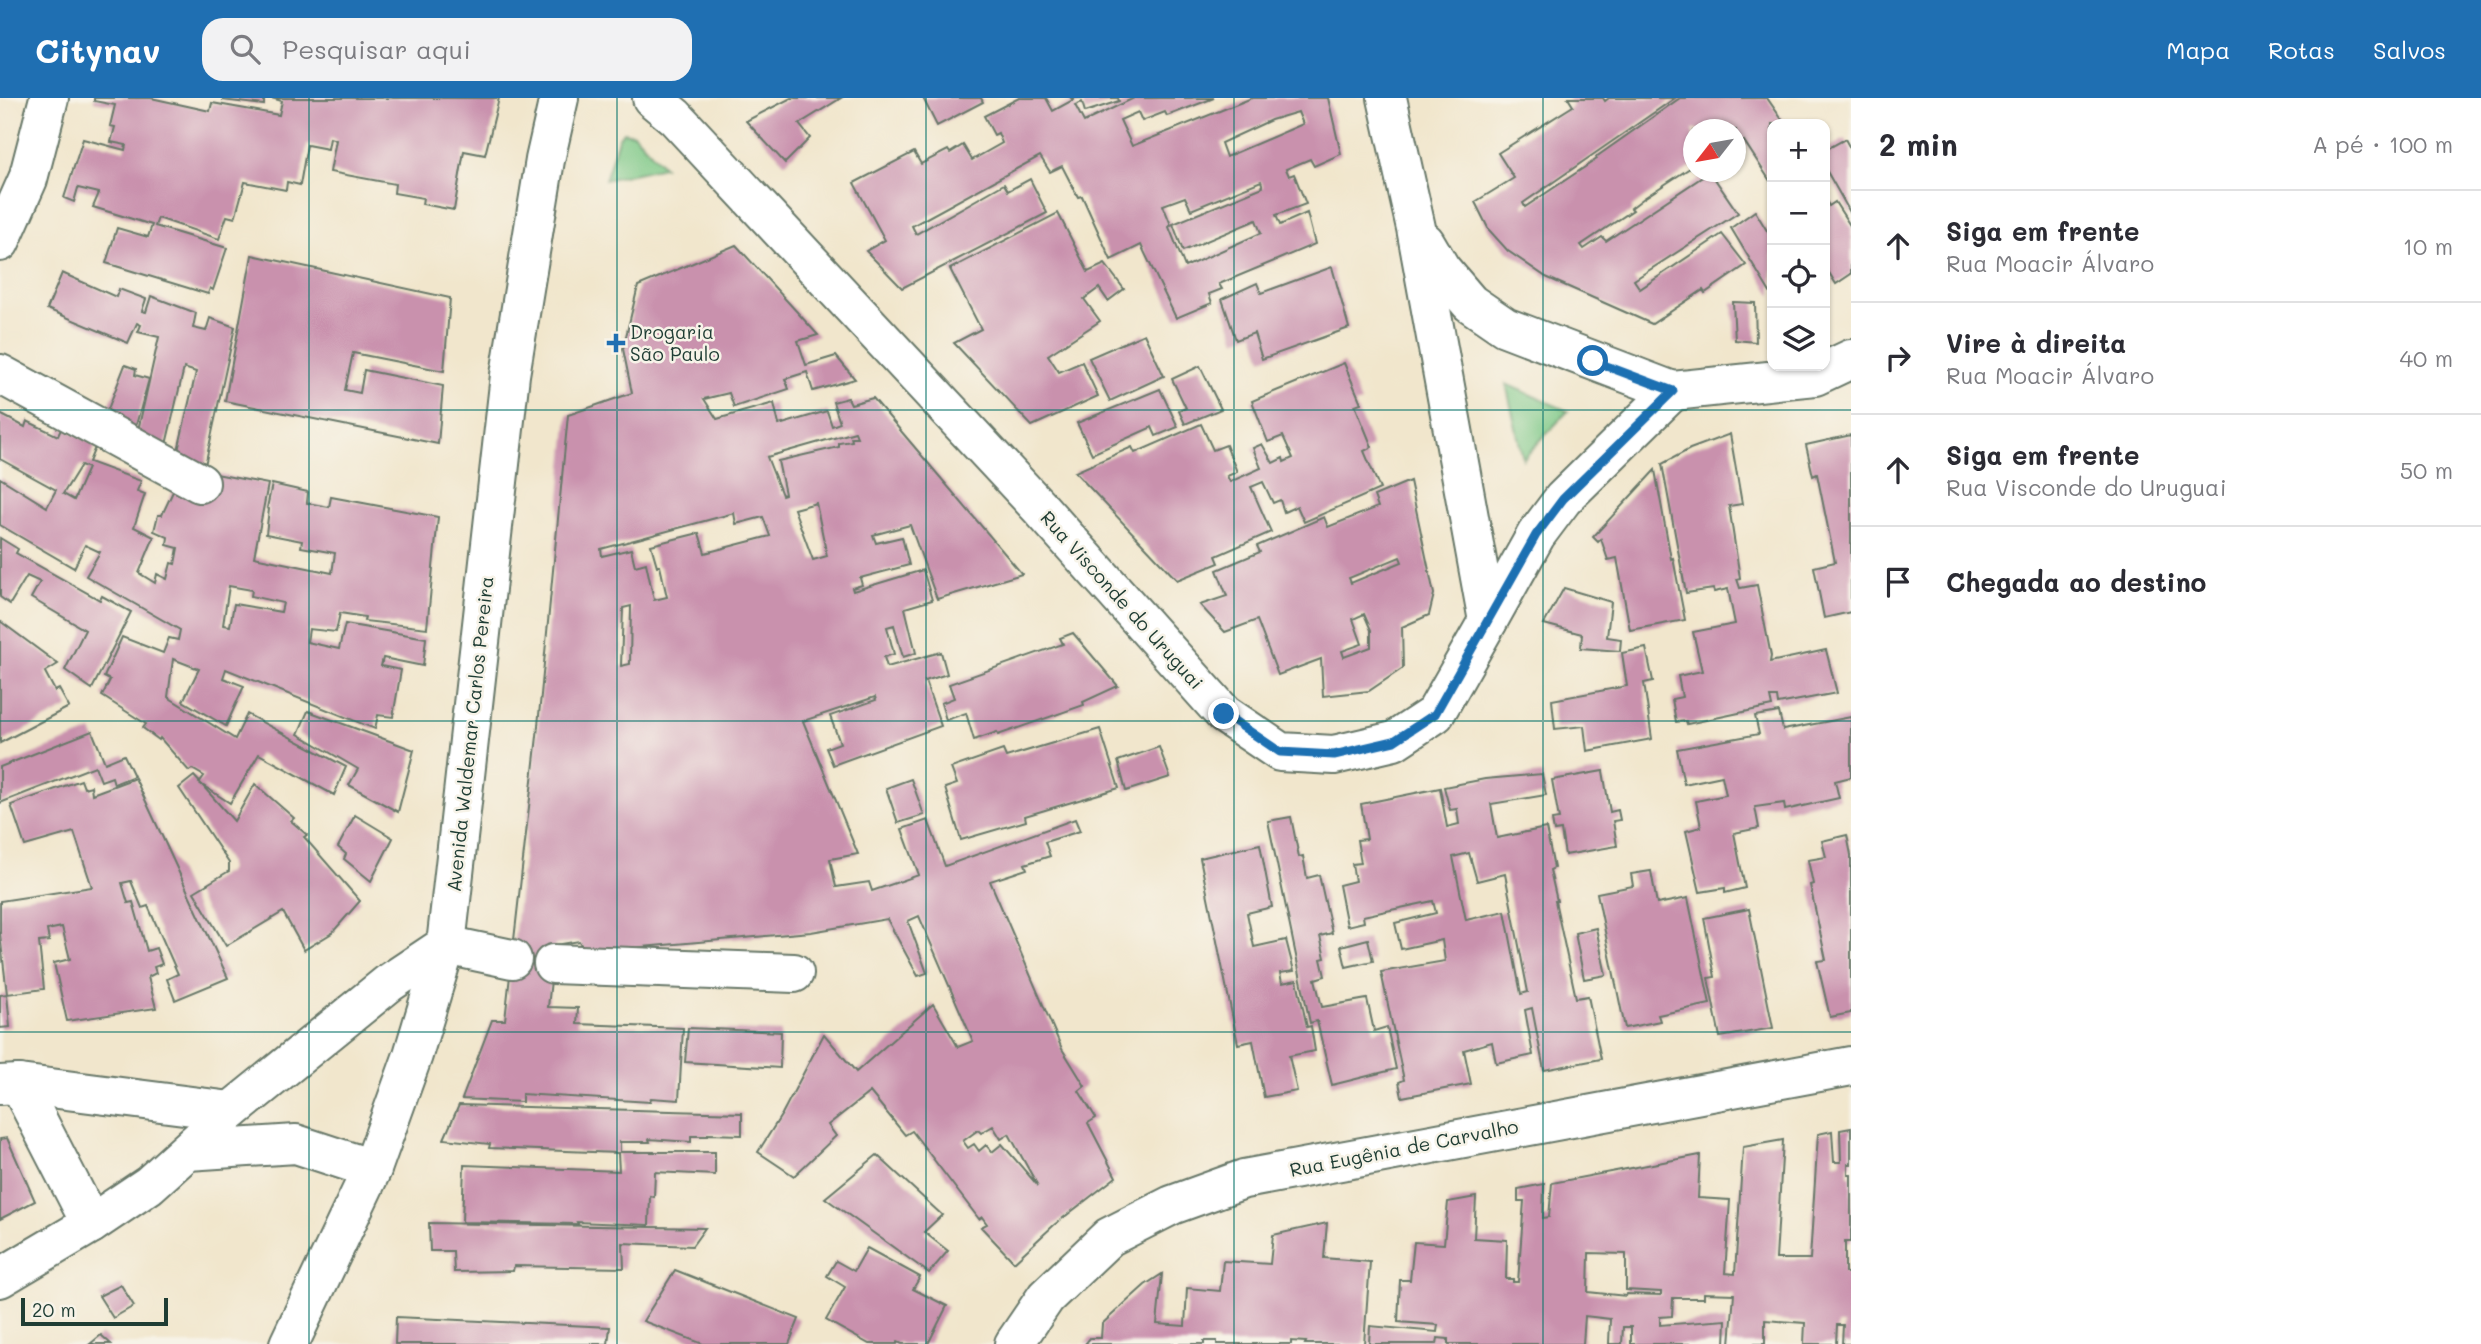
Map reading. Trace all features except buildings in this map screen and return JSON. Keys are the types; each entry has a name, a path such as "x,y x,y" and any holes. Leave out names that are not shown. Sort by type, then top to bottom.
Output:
{"street":[{"path":"0,242 28,179 50,98"},
{"name":"Avenida Waldemar Carlos Pereira","path":"289,1344 372,1170 413,1055 446,945 510,375 545,160 559,98"},
{"name":"Rua Visconde do Uruguai","path":"652,98 676,117 1040,508 1224,714 1280,752 1334,755 1394,741 1435,714 1536,535 1563,499 1673,391"},
{"path":"1387,98 1416,228 1488,621"},
{"path":"1416,228 1441,269 1470,303 1505,327 1673,391 1815,376 1851,359"},
{"path":"0,374 200,483"},
{"path":"0,1278 91,1224 149,1185 231,1111 389,983 446,945 512,959"},
{"path":"553,964 794,973"},
{"name":"Rua Eugênia de Carvalho","path":"1014,1344 1046,1297 1109,1237 1172,1205 1244,1179 1851,1066"},
{"path":"10,1084 231,1111"},
{"path":"10,1084 91,1224"},
{"path":"188,1151 296,1144 372,1170"}],"green space":[{"path":"623,132 634,134 664,167 605,180 618,139"},
{"path":"1506,384 1568,411 1523,459"}],"place":[{"name":"Drogaria São Paulo","path":"616,343"}],"route":[{"path":"1224,714 1280,752 1334,755 1394,741 1435,714 1536,535 1563,499 1673,391 1593,361"}]}
